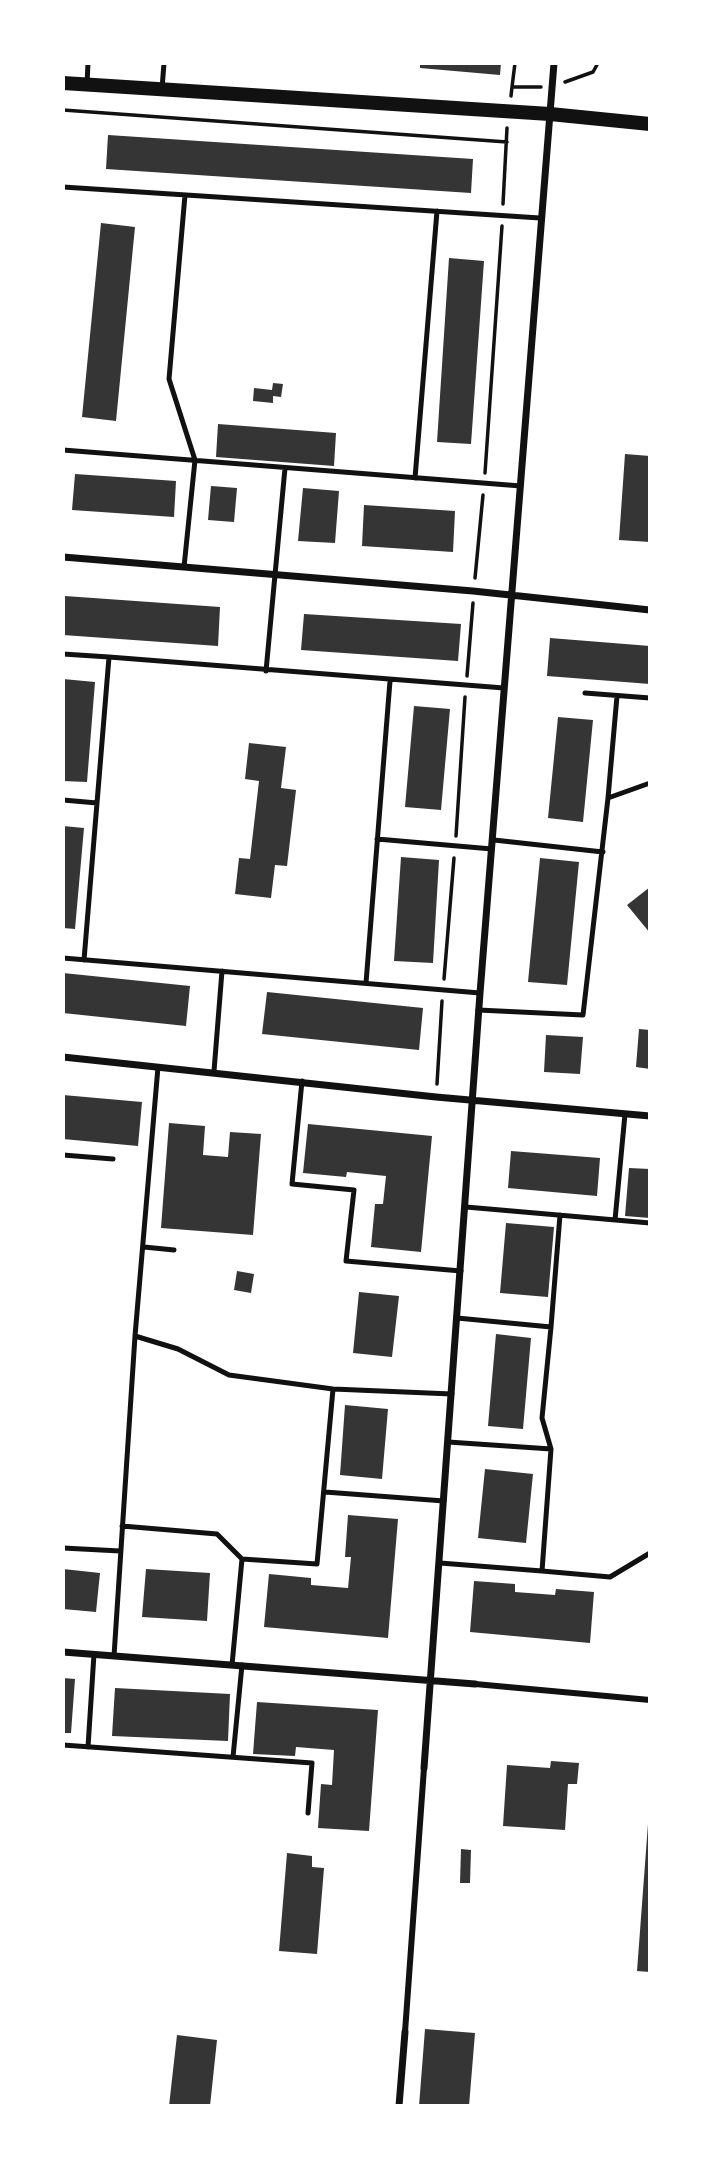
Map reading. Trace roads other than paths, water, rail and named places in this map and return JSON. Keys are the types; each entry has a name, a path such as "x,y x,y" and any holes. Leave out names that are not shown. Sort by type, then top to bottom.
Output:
{"main road":[{"path":"63,83 550,114 650,124"}],"street":[{"path":"399,2106 466,1207 478,1010 494,840 554,63"},
{"path":"63,557 474,591 650,610"},
{"path":"63,1057 214,1071 436,1097 650,1116"},
{"path":"63,1652 430,1679 650,1700"}],"lane":[{"path":"87,84 88,63"},
{"path":"162,89 164,63"},
{"path":"63,187 540,218"},
{"path":"184,568 195,460 169,379 185,195"},
{"path":"415,478 437,211"},
{"path":"63,450 521,486"},
{"path":"266,670 277,576 285,468"},
{"path":"63,654 504,688"},
{"path":"84,960 109,657"},
{"path":"366,983 390,681"},
{"path":"585,693 650,698"},
{"path":"478,1010 583,1015 603,852 617,696"},
{"path":"608,798 650,785"},
{"path":"63,800 97,803"},
{"path":"377,839 492,849"},
{"path":"494,840 603,852"},
{"path":"63,958 480,993"},
{"path":"214,1071 222,971"},
{"path":"114,1656 135,1336 158,1067"},
{"path":"302,1081 292,1184 354,1190 346,1261 461,1270"},
{"path":"615,1220 625,1114"},
{"path":"63,1155 113,1159"},
{"path":"466,1207 650,1223"},
{"path":"541,1571 551,1449 542,1418 560,1215"},
{"path":"144,1247 174,1250"},
{"path":"457,1318 551,1327"},
{"path":"135,1336 178,1349 229,1376 333,1389 452,1394"},
{"path":"122,1526 217,1534 242,1559 317,1564 326,1492 333,1389"},
{"path":"448,1442 551,1449"},
{"path":"326,1492 444,1502"},
{"path":"63,1548 120,1551"},
{"path":"440,1563 610,1577 650,1553"},
{"path":"232,1665 242,1559"},
{"path":"88,1746 94,1654"},
{"path":"233,1758 242,1665"},
{"path":"63,1745 312,1763 308,1813"}]}
